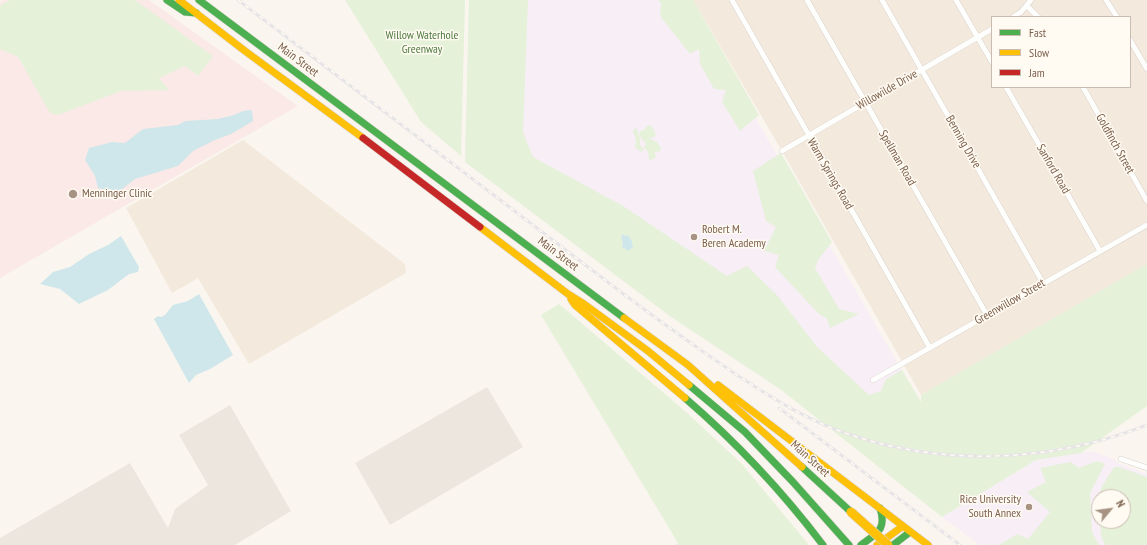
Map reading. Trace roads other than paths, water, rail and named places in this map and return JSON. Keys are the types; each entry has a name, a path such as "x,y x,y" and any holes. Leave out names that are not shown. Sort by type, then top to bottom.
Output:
{"main road":[{"path":"167,0 184,12 196,13"},
{"name":"Main Street","path":"179,0 568,294 648,351 745,432 849,545"},
{"name":"Main Street","path":"199,0 676,356 706,381 888,545"},
{"path":"207,0 252,40"},
{"path":"568,294 575,305 705,415 740,448 792,506 824,545"},
{"path":"676,356 709,378 928,545"},
{"path":"861,545 882,527 884,522 880,508"},
{"path":"878,545 903,526"},
{"path":"893,545 910,532"}],"street":[{"name":"Warm Springs Road","path":"732,0 930,348"},
{"name":"Spellman Road","path":"807,0 986,315"},
{"name":"Benning Drive","path":"882,0 1043,283"},
{"path":"956,0 991,60"},
{"path":"1014,16 1027,6 1031,0"},
{"path":"1106,0 1116,16"},
{"path":"1027,6 1037,16"},
{"name":"Willowilde Drive","path":"782,151 991,31"},
{"path":"1131,42 1147,70"},
{"name":"Sanford Road","path":"1007,88 1100,251"},
{"name":"Goldfinch Street","path":"1083,88 1147,201"},
{"name":"Greenwillow Street","path":"873,380 1147,225"},
{"path":"1122,459 1147,468"}],"water":[{"path":"252,110 253,121 231,134 193,151 178,166 135,179 117,193 98,188 95,176 85,160 89,148 112,142 125,143 143,129 178,125 185,121 218,119 243,111"},
{"path":"623,234 625,236 628,235 632,242 633,247 628,251 622,247 623,244 621,237"},
{"path":"121,236 139,267 138,272 129,274 108,290 79,304 60,289 40,284 53,272 70,267 89,254 108,245"},
{"path":"199,294 233,355 210,369 196,375 189,383 154,319 158,316 161,317 165,315 173,305 188,301"}],"railway":[{"path":"238,0 660,321 734,373 805,416 851,435 887,445 925,452 962,456 1000,456 1037,453 1075,447 1147,425"},
{"path":"779,408 960,545"}],"place":[{"name":"Menninger Clinic","path":"73,194"},
{"name":"Robert M. Beren Academy","path":"694,237"},
{"name":"Rice University South Annex","path":"1029,507"}],"park label":[{"name":"Willow Waterhole Greenway","path":"422,43"}]}
